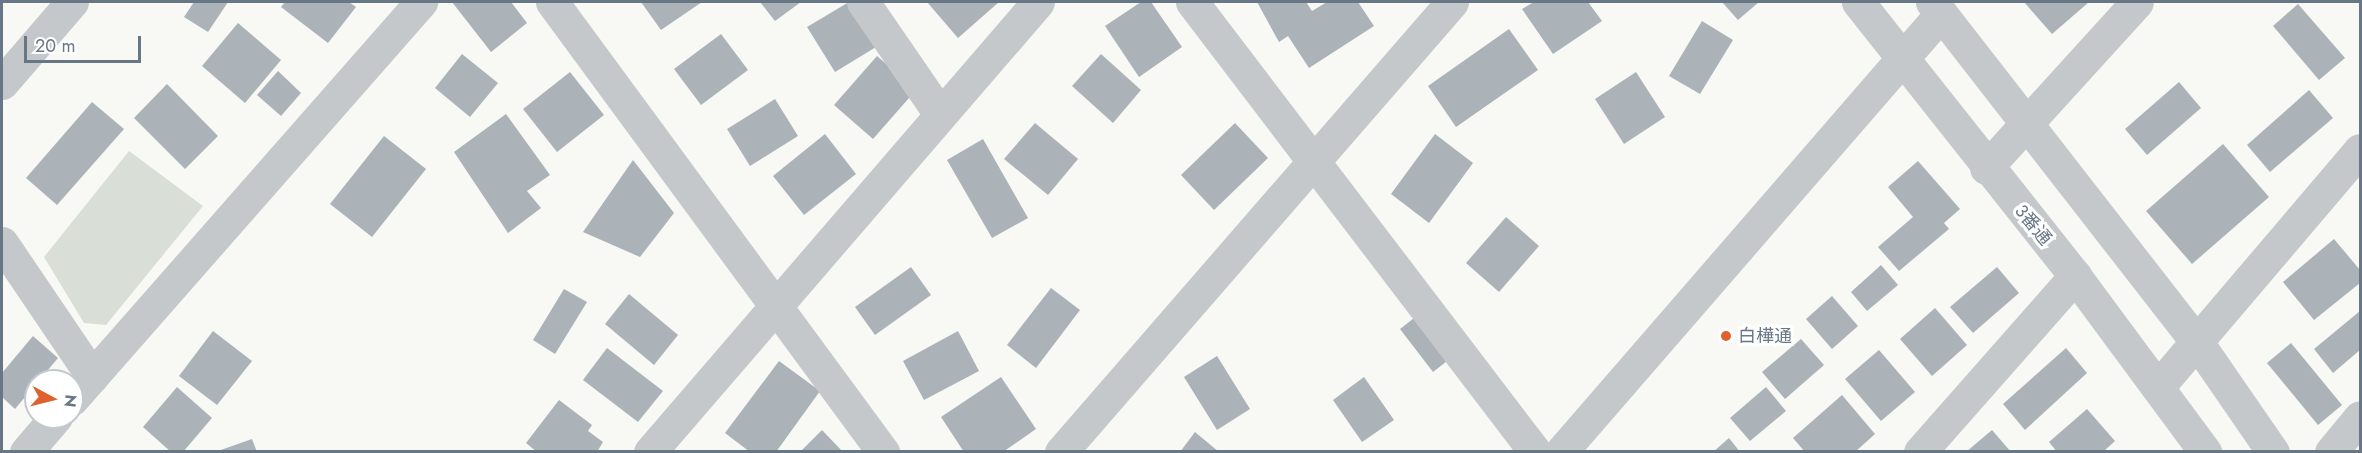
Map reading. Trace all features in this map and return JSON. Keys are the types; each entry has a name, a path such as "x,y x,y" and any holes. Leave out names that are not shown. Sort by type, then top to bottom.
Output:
{"street":[{"path":"2,83 72,2"},
{"path":"84,385 421,2"},
{"path":"552,2 883,452"},
{"path":"863,2 940,114"},
{"path":"650,452 775,304 1038,2"},
{"path":"1192,2 1535,452"},
{"path":"1061,452 1312,159 1452,2"},
{"name":"3番通","path":"1858,2 1986,168 2075,276 2205,452"},
{"path":"1986,168 2028,125 2136,2"},
{"path":"1561,452 1901,59 1941,6 2028,125 2197,342 2273,452"},
{"path":"2158,387 2361,150"},
{"path":"2,243 72,369"},
{"path":"1920,452 2075,276"},
{"path":"2331,452 2361,417"},
{"path":"26,452 46,429"}],"shaded area":[{"path":"129,151 203,206 106,325 84,323 44,257"}],"building":[{"path":"194,2 228,2 208,32 184,17"},
{"path":"285,2 349,2 356,7 328,43 281,7"},
{"path":"452,2 511,2 527,23 491,52"},
{"path":"641,2 702,2 661,30"},
{"path":"760,2 801,2 775,21"},
{"path":"849,2 881,44 835,72 807,27"},
{"path":"927,2 999,2 958,38"},
{"path":"1141,2 1151,2 1182,47 1139,77 1105,26"},
{"path":"1257,2 1306,2 1312,11 1327,2 1358,2 1374,26 1309,68 1288,36 1279,42"},
{"path":"1534,2 1588,2 1602,21 1553,54 1522,9"},
{"path":"1722,2 1759,2 1738,20"},
{"path":"2024,2 2089,2 2052,34"},
{"path":"2298,4 2345,58 2319,80 2273,26"},
{"path":"1702,21 1733,40 1700,94 1669,76"},
{"path":"238,23 281,60 245,103 202,66"},
{"path":"1509,29 1538,70 1456,127 1428,86"},
{"path":"721,34 748,70 701,105 674,69"},
{"path":"462,54 498,83 470,117 435,88"},
{"path":"1101,54 1141,90 1113,123 1072,86"},
{"path":"877,56 916,90 873,139 834,105"},
{"path":"278,71 301,93 281,116 257,95"},
{"path":"570,72 604,115 557,152 523,109"},
{"path":"1636,72 1665,117 1624,144 1595,99"},
{"path":"2179,82 2201,108 2147,155 2125,129"},
{"path":"167,84 218,136 185,169 134,118"},
{"path":"2309,90 2333,118 2270,172 2247,145"},
{"path":"775,99 798,136 750,166 727,129"},
{"path":"92,102 124,129 57,205 26,178"},
{"path":"506,114 550,175 527,191 541,208 508,233 454,152"},
{"path":"1035,123 1078,159 1048,195 1004,159"},
{"path":"1235,123 1268,158 1214,210 1181,175"},
{"path":"825,134 856,174 804,215 773,176"},
{"path":"1435,134 1473,163 1429,223 1391,194"},
{"path":"384,136 426,169 372,237 330,204"},
{"path":"983,139 1028,218 992,238 947,160"},
{"path":"2223,144 2269,197 2192,264 2146,211"},
{"path":"633,160 674,213 640,257 583,232"},
{"path":"1918,161 1960,209 1944,223 1949,229 1899,271 1878,247 1913,217 1888,187"},
{"path":"1506,217 1539,246 1499,292 1466,263"},
{"path":"2334,239 2360,270 2360,283 2314,320 2283,282"},
{"path":"1881,265 1898,285 1867,311 1851,292"},
{"path":"911,267 931,295 875,335 855,307"},
{"path":"1997,267 2019,293 1973,333 1950,307"},
{"path":"1051,288 1080,310 1036,368 1007,345"},
{"path":"564,289 587,302 555,354 533,340"},
{"path":"629,294 678,335 654,365 605,324"},
{"path":"1832,296 1858,326 1832,349 1806,319"},
{"path":"1935,308 1967,345 1932,376 1900,339"},
{"path":"2360,311 2360,350 2333,373 2314,349"},
{"path":"1418,315 1451,358 1433,372 1400,329"},
{"path":"213,331 252,361 217,405 179,376"},
{"path":"958,331 979,371 924,400 903,361"},
{"path":"33,336 58,358 49,369 24,369 24,398 15,409 2,397 2,373"},
{"path":"1801,339 1824,365 1785,399 1762,372"},
{"path":"2291,343 2342,405 2318,425 2267,363"},
{"path":"607,348 663,391 638,422 583,380"},
{"path":"2066,348 2087,373 2025,430 2003,404"},
{"path":"1879,350 1915,392 1881,421 1845,379"},
{"path":"1217,356 1250,409 1217,430 1184,377"},
{"path":"779,361 820,391 776,452 750,452 725,433"},
{"path":"1001,377 1036,429 1003,452 964,452 941,417"},
{"path":"1364,377 1394,420 1362,442 1333,400"},
{"path":"177,387 212,418 183,452 171,452 143,427"},
{"path":"1766,387 1786,411 1750,441 1730,418"},
{"path":"1842,395 1875,434 1855,452 1805,452 1793,438"},
{"path":"559,400 592,425 588,431 603,442 597,452 537,452 526,443"},
{"path":"2087,409 2115,441 2103,452 2057,452 2049,442"},
{"path":"822,430 843,452 800,452"},
{"path":"1992,430 2011,452 1966,452"},
{"path":"1195,432 1219,452 1180,452"},
{"path":"1729,438 1740,452 1713,452"},
{"path":"252,439 257,452 218,452 218,451"}],"place":[{"name":"白樺通","path":"1726,336"}]}
